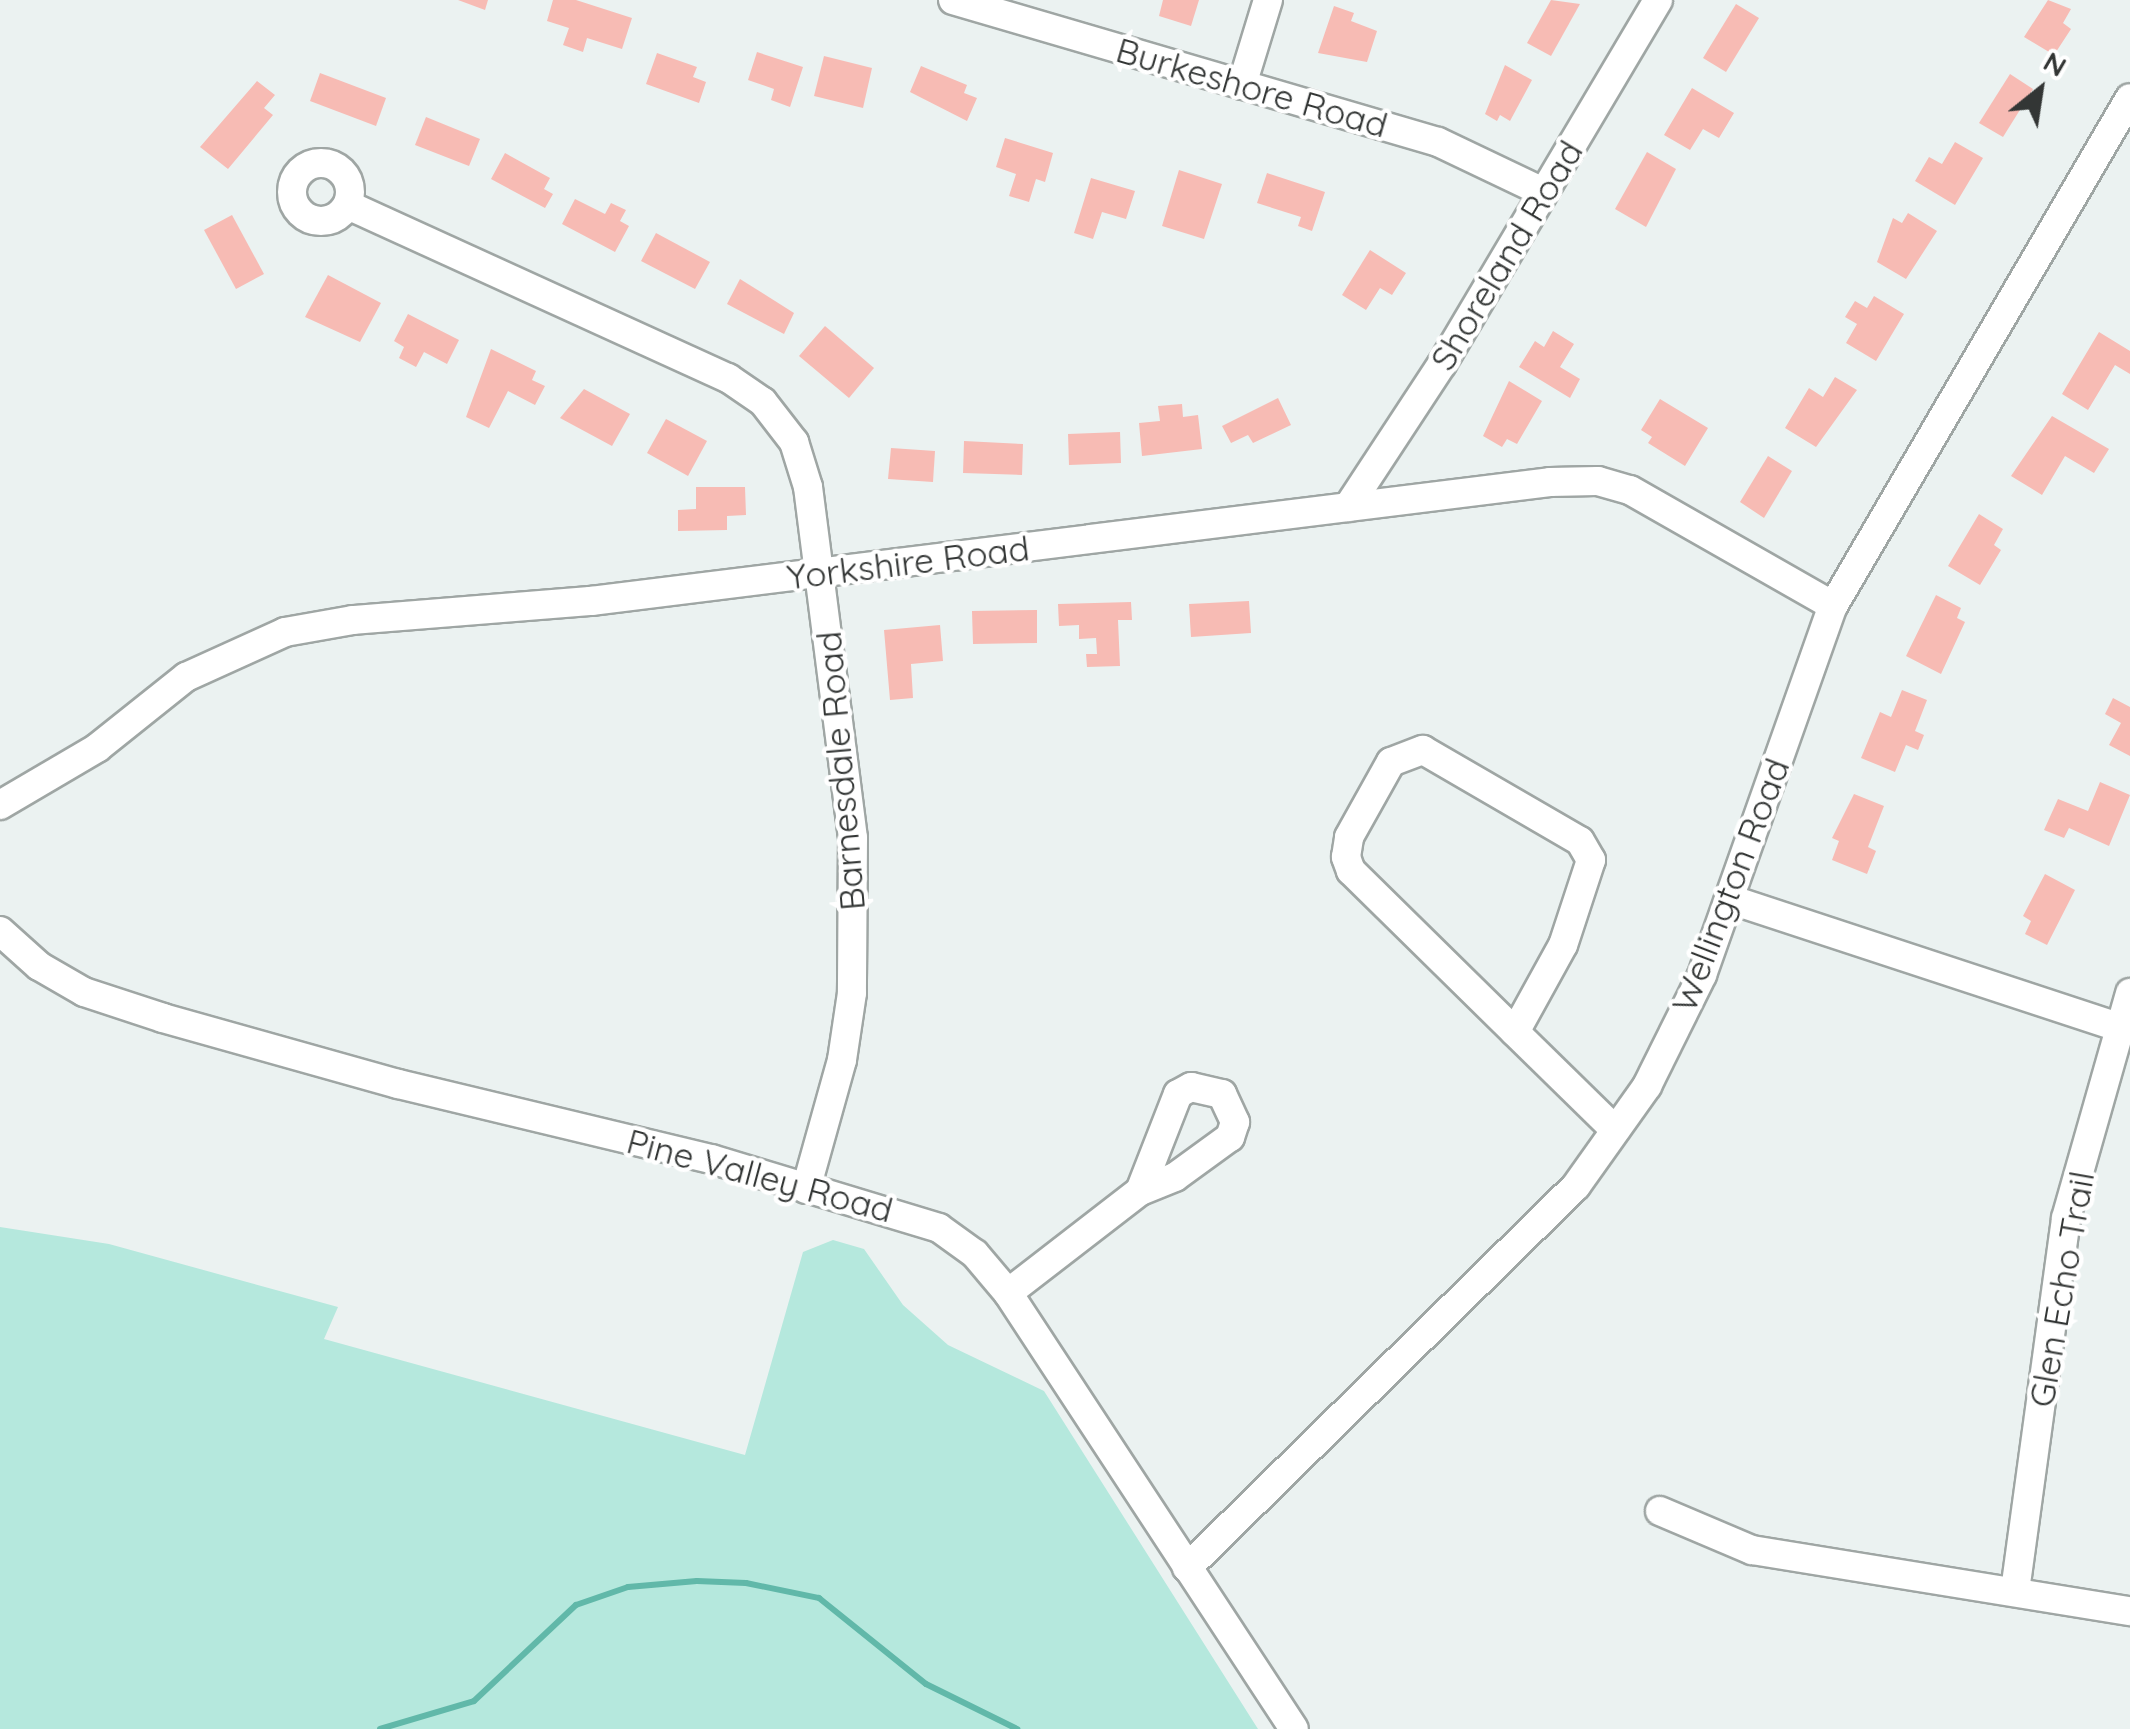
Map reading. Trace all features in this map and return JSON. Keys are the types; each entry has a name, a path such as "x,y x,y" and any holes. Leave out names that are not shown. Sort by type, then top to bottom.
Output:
{"street":[{"name":"Burkeshore Road","path":"953,0 1438,142 1543,192"},
{"path":"1242,85 1268,0"},
{"name":"Shoreland Road","path":"1348,507 1658,0"},
{"name":"Wellington Road","path":"1187,1568 1576,1186 1647,1086 1702,974 1833,606 2130,98"},
{"name":"Barnesdale Road","path":"348,205 746,388 779,420 802,460 821,573 854,838 854,930 842,1060 806,1189"},
{"name":"Yorkshire Road","path":"0,805 65,770 196,671 284,632 821,573 1348,507 1598,481 1630,490 1833,606"},
{"path":"1515,1032 1582,901 1592,874 1588,849 1434,753 1400,755 1348,836 1351,871 1515,1032 1616,1130"},
{"path":"1729,899 2118,1027"},
{"name":"Pine Valley Road","path":"0,931 38,966 84,992 131,1008 939,1228 975,1254 1008,1293 1294,1729"},
{"name":"Glen Echo Trail","path":"2016,1591 2066,1218 2130,993"},
{"path":"1008,1293 1140,1190"},
{"path":"1660,1511 1752,1550 2130,1611"}],"green space":[{"path":"0,1227 109,1244 338,1307 324,1339 745,1455 803,1252 833,1240 864,1249 903,1305 948,1345 1044,1391 1258,1729 0,1729"}],"building":[{"path":"458,0 488,0 485,10"},
{"path":"553,0 576,0 632,18 622,49 587,38 583,52 563,45 569,28 547,21"},
{"path":"1163,0 1199,0 1191,26 1159,16"},
{"path":"1551,0 1580,4 1551,56 1527,43"},
{"path":"2048,0 2071,9 2063,23 2071,29 2054,55 2024,37"},
{"path":"1736,4 1759,18 1726,72 1703,58"},
{"path":"1334,6 1354,13 1351,21 1377,31 1367,62 1318,53"},
{"path":"757,52 803,67 790,107 771,100 774,89 748,80"},
{"path":"657,53 697,67 693,77 706,82 699,103 646,84"},
{"path":"824,56 872,68 863,108 814,96"},
{"path":"1505,65 1532,80 1510,121 1500,115 1497,121 1485,114"},
{"path":"921,66 967,85 964,93 977,98 967,121 910,92"},
{"path":"320,73 386,98 376,126 310,101"},
{"path":"2010,74 2033,89 2003,137 1979,123"},
{"path":"257,81 275,95 264,108 273,115 228,169 200,147"},
{"path":"1692,88 1734,113 1719,138 1703,129 1690,150 1664,135"},
{"path":"426,117 480,139 469,166 415,145"},
{"path":"1005,138 1053,153 1045,182 1036,179 1029,202 1009,196 1016,174 996,167"},
{"path":"1955,142 1983,158 1955,205 1915,181 1929,157 1942,164"},
{"path":"1647,152 1676,169 1646,227 1615,209"},
{"path":"505,153 550,178 544,189 553,194 545,208 491,179"},
{"path":"1179,170 1222,184 1204,239 1162,226"},
{"path":"1267,173 1325,192 1312,231 1298,226 1301,217 1257,203"},
{"path":"1091,178 1135,191 1126,219 1102,212 1093,239 1074,233"},
{"path":"575,199 605,214 611,203 626,210 620,221 629,226 615,252 562,224"},
{"path":"1908,213 1937,231 1906,279 1877,262 1893,218 1902,223"},
{"path":"232,215 264,274 236,289 204,230"},
{"path":"656,233 710,262 695,289 641,261"},
{"path":"1370,250 1406,273 1392,295 1380,288 1366,310 1342,295"},
{"path":"328,275 381,303 360,342 305,317"},
{"path":"740,279 794,313 784,334 727,304"},
{"path":"1874,296 1904,314 1876,361 1846,343 1857,324 1845,317 1855,301 1867,308"},
{"path":"408,314 459,340 447,364 424,352 416,367 399,358 404,347 394,341"},
{"path":"825,326 874,368 849,398 799,356"},
{"path":"1553,331 1574,344 1560,367 1580,379 1570,398 1519,367 1535,341 1544,347"},
{"path":"2099,332 2130,351 2130,374 2115,365 2088,410 2062,394"},
{"path":"491,349 536,371 532,380 545,386 535,405 508,391 489,428 466,417"},
{"path":"1835,377 1857,390 1816,447 1785,428 1809,388 1823,397"},
{"path":"1509,381 1542,401 1517,444 1507,439 1502,447 1483,436"},
{"path":"584,389 630,414 612,446 560,418"},
{"path":"1278,398 1291,425 1253,443 1248,435 1231,443 1222,426"},
{"path":"1660,399 1708,428 1685,466 1648,443 1652,437 1641,430"},
{"path":"1182,404 1183,417 1198,415 1202,449 1142,456 1139,423 1160,421 1158,406"},
{"path":"2052,416 2109,449 2094,473 2065,456 2042,495 2011,476"},
{"path":"666,419 707,441 688,476 647,453"},
{"path":"1120,432 1121,463 1069,465 1068,434"},
{"path":"964,441 1023,444 1022,475 963,473"},
{"path":"891,448 935,451 933,482 888,479"},
{"path":"1768,456 1792,471 1764,518 1740,502"},
{"path":"696,487 745,487 746,515 727,516 727,530 678,531 678,510 696,509"},
{"path":"1979,514 2003,529 1994,545 2001,550 1980,585 1948,566"},
{"path":"1936,595 1961,608 1957,618 1965,622 1941,674 1906,656"},
{"path":"1249,601 1251,633 1191,637 1189,604"},
{"path":"1131,602 1132,620 1118,620 1120,666 1087,667 1086,654 1097,654 1096,638 1079,639 1079,625 1059,626 1058,604"},
{"path":"1037,610 1037,643 973,644 972,611"},
{"path":"940,625 943,661 911,664 913,698 890,700 884,630"},
{"path":"1902,690 1927,700 1915,731 1924,735 1918,750 1906,745 1895,772 1861,758 1880,712 1891,717"},
{"path":"2113,698 2130,707 2130,756 2109,745 2121,723 2105,714"},
{"path":"2100,782 2130,795 2109,846 2069,828 2064,838 2044,830 2058,799 2088,811"},
{"path":"1854,794 1884,806 1868,847 1876,851 1867,874 1832,860 1839,841 1832,838"},
{"path":"2045,874 2075,890 2047,945 2025,934 2031,921 2023,916"}],"waterway":[{"path":"380,1729 474,1701 576,1605 628,1587 697,1581 746,1583 819,1598 926,1684 1017,1729"}]}
